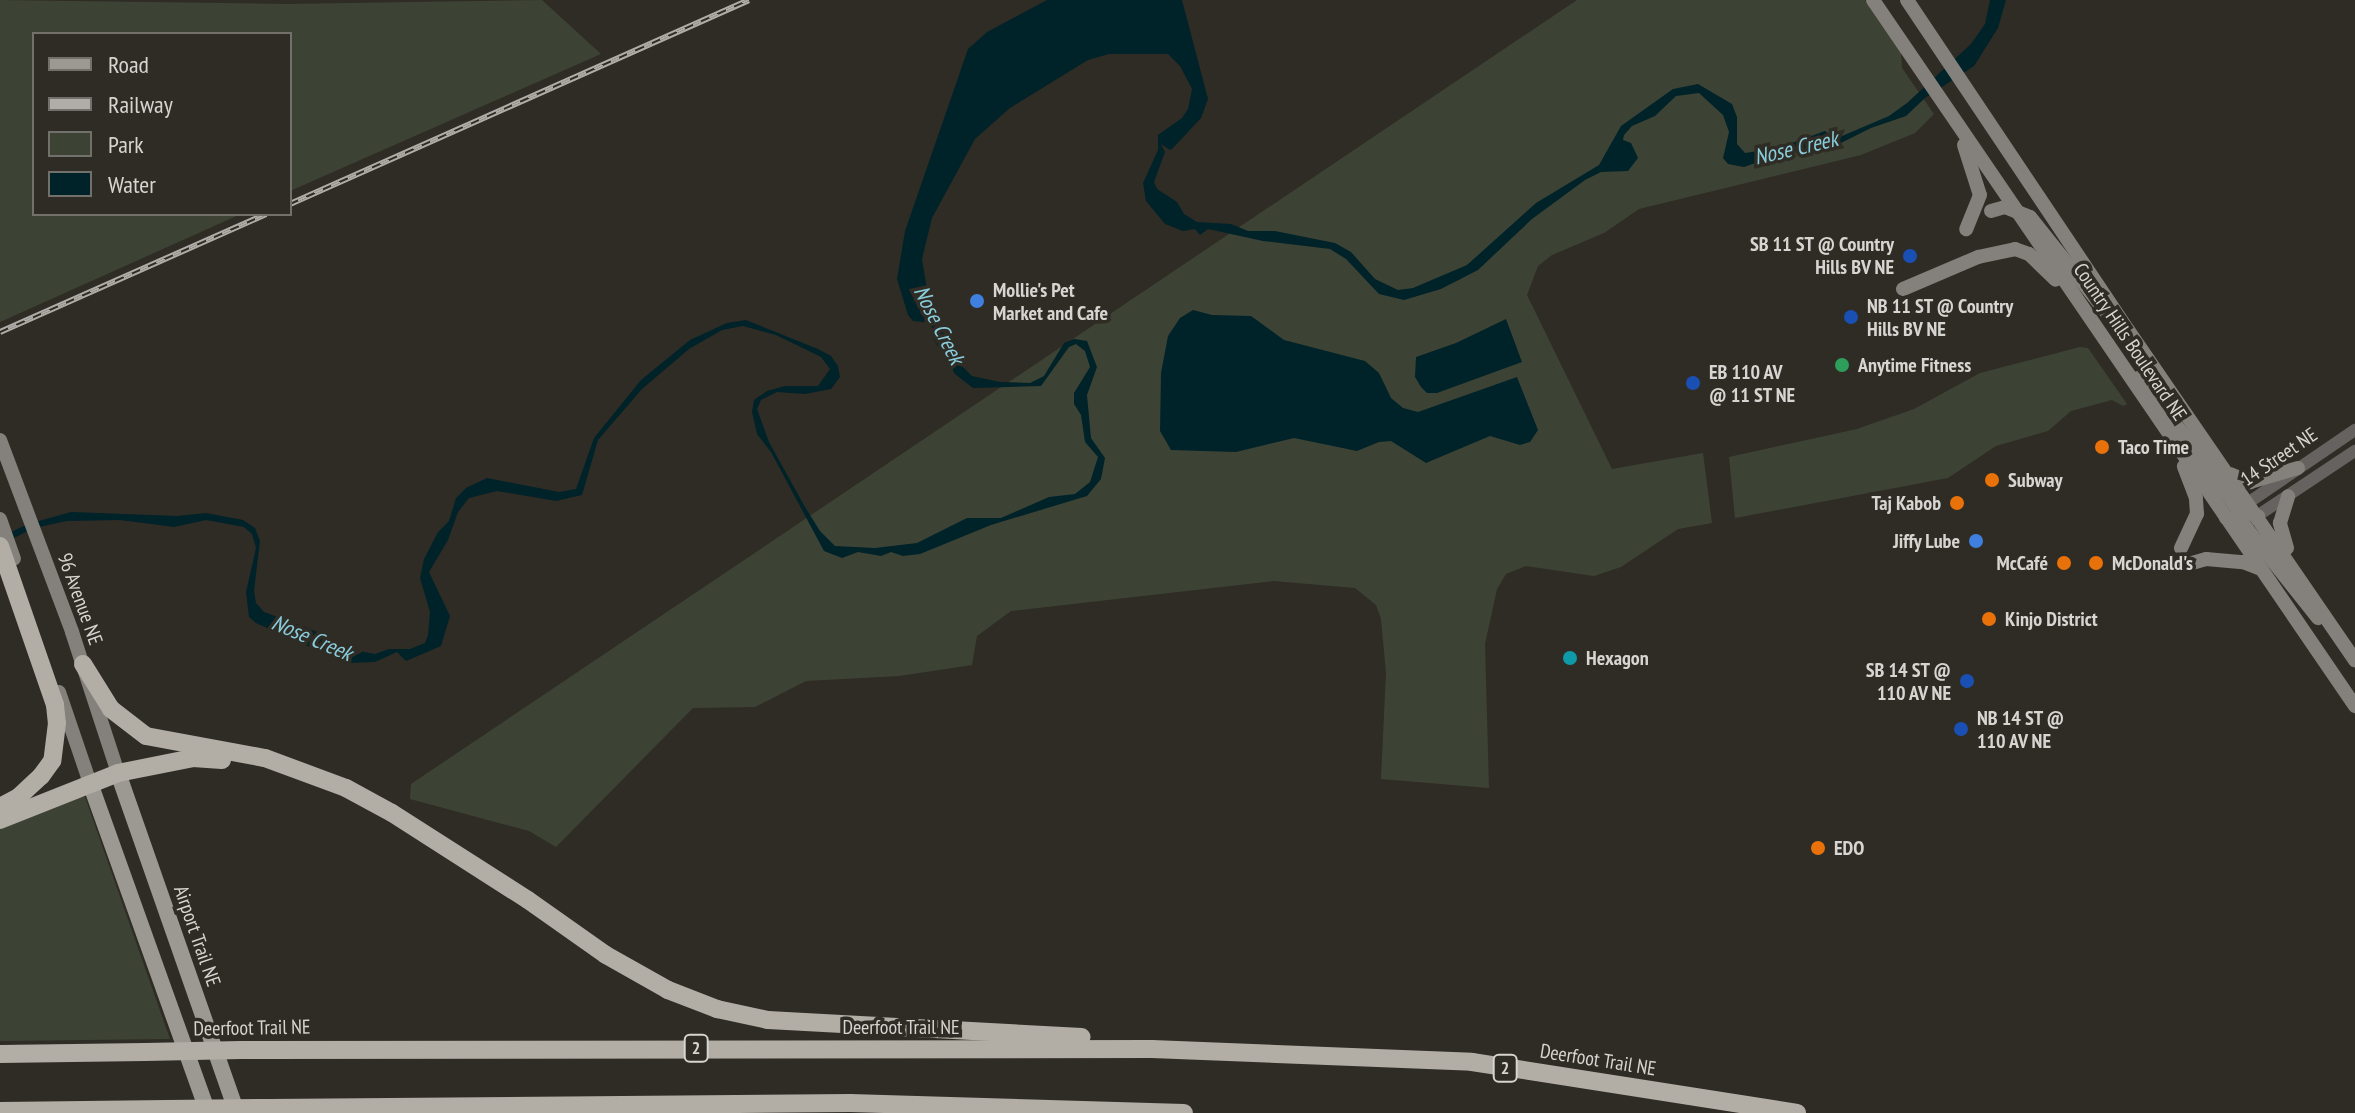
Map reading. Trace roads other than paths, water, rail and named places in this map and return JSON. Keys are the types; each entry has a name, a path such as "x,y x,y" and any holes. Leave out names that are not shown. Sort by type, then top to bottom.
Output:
{"highway":[{"path":"0,546 24,602 55,705 56,746 41,776 17,798 0,807"},
{"path":"83,664 111,709 146,736 265,758 304,771 392,813 528,900 606,955 668,990 717,1009 784,1021 1123,1039 1152,1049"},
{"path":"0,820 118,773 193,758 242,761 304,771"},
{"name":"Deerfoot Trail NE","path":"0,1054 241,1050 1152,1049 1472,1062 1797,1113"},
{"path":"0,1111 850,1103 1184,1113"}],"main road":[{"name":"Country Hills Boulevard NE","path":"1873,0 2175,444 2237,510 2258,516 2355,660"},
{"name":"Country Hills Boulevard NE","path":"1907,0 2227,473 2237,510"},
{"path":"1949,112 1967,151 1980,195 1966,229"},
{"path":"1991,211 2005,207 2017,210 2034,221 2106,312 2128,330"},
{"path":"1903,289 1978,257 2015,249 2029,254 2076,299"},
{"path":"2109,348 2150,390 2237,510 2240,528 2260,569 2355,706"},
{"name":"96 Avenue NE","path":"0,440 83,664 118,773"},
{"path":"2175,444 2196,498 2196,522 2181,548"},
{"path":"2227,473 2250,482 2298,468"},
{"path":"2288,496 2280,523 2281,534 2304,585"},
{"path":"0,519 24,602 208,1113"},
{"path":"2240,528 2355,660"},
{"path":"2185,565 2206,559 2243,562 2260,569"},
{"name":"Airport Trail NE","path":"118,773 237,1113"}],"street":[{"name":"14 Street NE","path":"2237,510 2355,430"},
{"name":"14 Street NE","path":"2240,528 2355,451"}],"water":[{"name":"Nose Creek","path":"1047,0 1182,0 1208,99 1201,118 1173,148 1170,150 1161,144 1165,152 1154,182 1157,189 1177,202 1184,214 1197,222 1231,224 1248,231 1275,231 1335,243 1351,252 1375,279 1398,290 1413,288 1467,265 1536,203 1599,165 1621,126 1673,89 1698,84 1732,104 1737,117 1737,144 1745,153 1778,148 1825,131 1835,139 1889,116 1907,103 1971,44 1985,24 1990,0 2006,0 1998,28 1974,66 1925,98 1906,116 1871,128 1829,149 1787,152 1744,167 1728,164 1723,158 1729,132 1723,115 1699,93 1676,96 1655,116 1632,126 1624,135 1623,140 1631,143 1638,158 1628,171 1601,172 1585,180 1532,219 1478,270 1441,289 1404,300 1379,294 1346,259 1330,249 1263,241 1208,229 1200,235 1195,229 1183,231 1165,224 1146,201 1143,183 1158,150 1158,135 1182,118 1188,109 1192,89 1180,66 1168,54 1109,54 1088,60 1010,108 975,139 932,218 922,259 929,302 958,362 972,376 1000,382 1030,383 1044,376 1064,343 1074,339 1087,341 1097,367 1087,395 1091,438 1105,458 1101,479 1087,496 991,525 920,554 903,556 891,552 881,556 858,552 842,558 824,551 771,452 757,434 752,412 754,400 767,391 785,386 818,386 830,369 821,357 776,335 743,326 722,330 689,349 642,389 598,440 582,495 556,501 497,491 469,498 458,512 448,540 429,572 450,616 441,646 406,661 397,652 375,662 346,663 256,623 249,617 246,592 256,548 252,534 244,527 206,520 174,527 120,520 67,521 34,528 8,541 7,534 28,524 71,512 177,516 206,513 243,520 255,528 260,541 254,591 256,603 264,612 323,634 344,648 375,654 389,649 410,649 425,643 428,635 430,612 420,578 424,559 438,532 449,521 456,498 466,488 487,478 559,492 576,489 594,438 641,380 690,340 727,323 746,320 818,349 831,356 838,366 840,377 831,389 805,394 777,392 761,400 757,409 769,442 805,507 820,531 835,546 875,548 917,543 967,518 1001,518 1049,497 1075,494 1090,482 1098,457 1085,442 1081,415 1074,404 1074,393 1090,367 1085,351 1076,344 1069,347 1041,386 973,388 955,374 934,340 931,323 913,321 908,315 897,279 905,231 968,49 987,32"},
{"path":"1193,310 1212,315 1251,316 1284,340 1365,361 1379,373 1391,398 1403,408 1418,412 1517,377 1538,430 1530,442 1520,445 1490,436 1426,463 1391,441 1379,442 1357,451 1294,438 1236,452 1171,450 1160,431 1161,373 1168,336 1180,318"},
{"path":"1506,319 1522,362 1437,393 1427,393 1421,387 1415,377 1416,357 1456,343"}],"railway":[{"path":"292,203 749,0"},
{"path":"0,332 261,216"}],"place":[{"name":"SB 11 ST @ Country Hills BV NE","path":"1910,256"},
{"name":"Mollie's Pet Market and Cafe","path":"977,301"},
{"name":"NB 11 ST @ Country Hills BV NE","path":"1851,317"},
{"name":"Anytime Fitness","path":"1842,365"},
{"name":"EB 110 AV @ 11 ST NE","path":"1693,383"},
{"name":"Taco Time","path":"2102,447"},
{"name":"Subway","path":"1992,480"},
{"name":"Taj Kabob","path":"1957,503"},
{"name":"Jiffy Lube","path":"1976,541"},
{"name":"McCafé","path":"2064,563"},
{"name":"McDonald's","path":"2096,563"},
{"name":"Kinjo District","path":"1989,619"},
{"name":"Hexagon","path":"1570,658"},
{"name":"SB 14 ST @ 110 AV NE","path":"1967,681"},
{"name":"NB 14 ST @ 110 AV NE","path":"1961,729"},
{"name":"EDO","path":"1818,848"}]}
